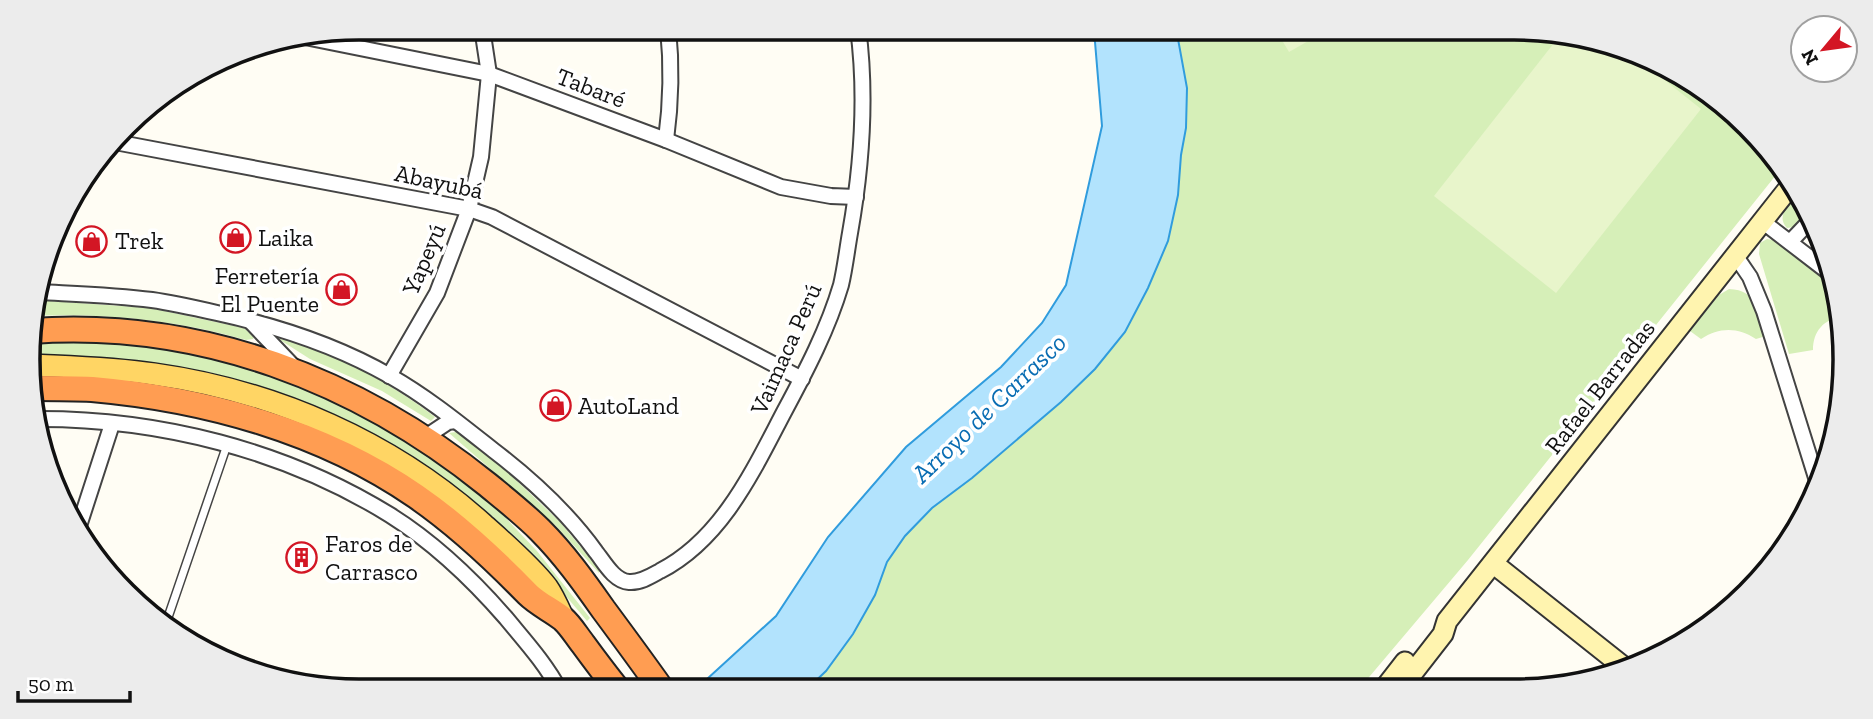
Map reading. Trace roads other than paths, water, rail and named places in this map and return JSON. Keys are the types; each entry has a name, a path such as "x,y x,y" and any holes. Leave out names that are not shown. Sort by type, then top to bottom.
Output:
{"highway":[{"path":"42,331 107,330 187,340 254,356 299,372 371,405 456,459 540,529 588,588 655,679"},
{"path":"42,388 91,389 163,398 232,413 303,437 344,455 415,495 480,546 531,597 564,620 610,679"}],"main road":[{"name":"Rafael Barradas","path":"1408,679 1443,634 1447,621 1785,192"},
{"path":"40,365 153,374 195,381 254,396 310,416 374,446 439,488 496,536 547,588 564,620"},
{"path":"1493,564 1617,662"},
{"name":"Rafael Barradas","path":"1391,679 1434,626 1447,621"}],"street":[{"name":"Yapeyú","path":"389,376 436,293 469,209 481,157 489,74 484,40"},
{"path":"666,140 671,73 669,40"},
{"name":"Vaimaca Perú","path":"454,421 497,453 577,526 619,579 629,583 644,580 694,549 722,518 746,484 813,358 841,284 856,197 862,136 860,40"},
{"name":"Tabaré","path":"329,42 489,74 666,140 781,187 831,196 856,197"},
{"name":"Abayubá","path":"124,144 469,209 492,217 802,379"},
{"path":"1762,221 1818,264"},
{"path":"1790,242 1804,227"},
{"path":"1735,255 1750,276 1764,311 1813,469"},
{"path":"47,293 151,300 250,320 301,335 389,376 426,399 454,421"},
{"path":"250,320 299,372"},
{"path":"46,419 173,431 227,444 304,471 352,493 392,516 456,567 491,601 554,679"},
{"path":"424,438 454,421"},
{"path":"82,517 112,424"}],"lane":[{"path":"169,616 227,444"}],"water":[{"name":"Arroyo de Carrasco","path":"1094,40 1178,40 1187,88 1186,128 1178,195 1168,241 1125,332 1095,369 1061,402 972,478 932,508 905,536 887,562 875,595 853,634 818,679 707,679 776,616 828,537 906,447 1001,367 1042,323 1066,285 1102,126"}],"place":[{"name":"Laika","path":"235,238"},
{"name":"Trek","path":"92,241"},
{"name":"Ferretería El Puente","path":"342,290"},
{"name":"AutoLand","path":"555,406"},
{"name":"Faros de Carrasco","path":"302,558"}]}
